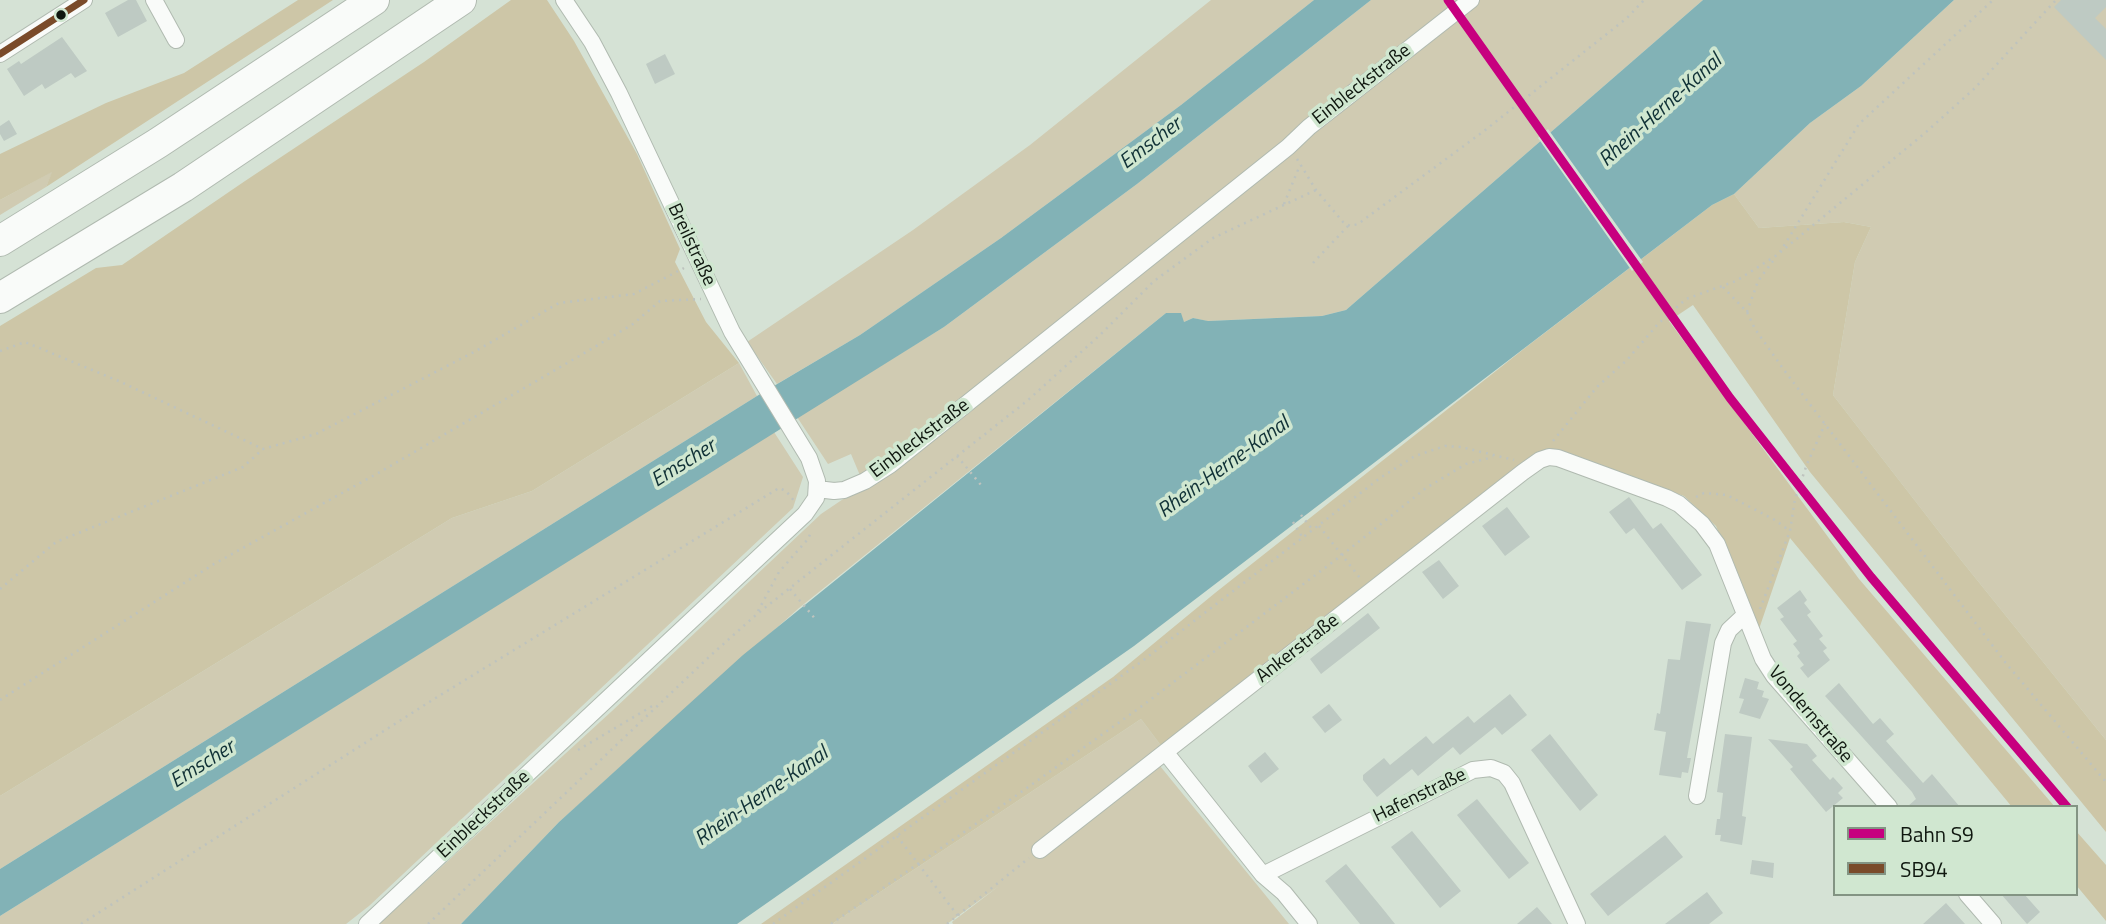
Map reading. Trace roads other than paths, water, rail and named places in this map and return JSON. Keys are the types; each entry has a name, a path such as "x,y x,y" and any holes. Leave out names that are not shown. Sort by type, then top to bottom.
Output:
{"highway":[{"path":"0,241 158,143 374,0"},
{"path":"0,298 183,187 461,0"}],"street":[{"path":"0,54 84,0"},
{"path":"154,0 176,40"},
{"name":"Breilstraße","path":"564,0 592,42 619,93 732,332 815,470 817,489"},
{"name":"Einbleckstraße","path":"367,924 805,514 814,503 817,489 844,490 890,466 1289,147 1309,127 1471,0"},
{"name":"Vondernstraße","path":"1431,545 1539,460 1558,458 1654,492 1679,504 1702,524 1717,544 1763,659 1773,676 1887,805"},
{"name":"Ankerstraße","path":"1040,850 1431,545"},
{"path":"1697,796 1723,643 1729,630 1748,623"},
{"path":"1166,753 1263,874 1284,893 1309,924"},
{"name":"Hafenstraße","path":"1263,874 1473,770 1491,768 1504,773 1513,783 1577,924"},
{"path":"1968,896 1993,924"}],"water":[{"name":"Emscher","path":"1314,0 1371,0 1137,184 944,327 0,916 0,869 757,396 860,335 1001,238 1181,105"},
{"name":"Rhein-Herne-Kanal","path":"1703,0 1954,0 1861,86 1810,123 1734,194 1712,205 1134,646 737,924 461,924 559,822 743,655 1166,313 1181,313 1184,322 1193,318 1208,321 1322,316 1346,310"}],"rail line":[{"name":"S9","path":"1448,0 1730,398 1871,577 2065,805"}]}
